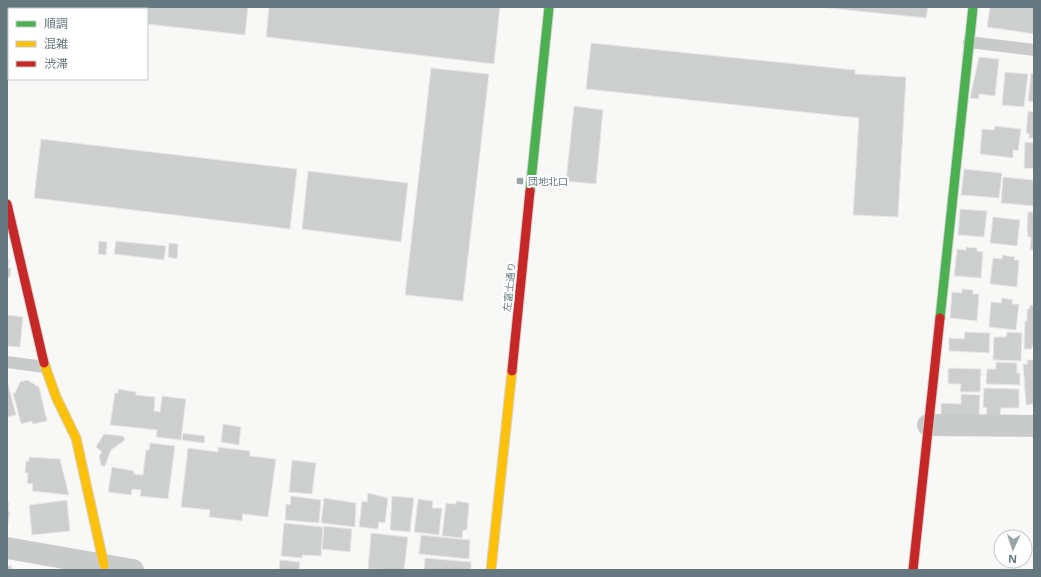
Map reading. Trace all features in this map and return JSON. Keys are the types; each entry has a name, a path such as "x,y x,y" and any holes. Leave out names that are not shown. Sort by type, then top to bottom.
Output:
{"street":[{"name":"左富士通り","path":"491,570 550,7"},
{"path":"913,570 973,7"},
{"path":"7,204 45,367 56,397 76,438 104,565"},
{"path":"928,424 1034,426"},
{"path":"7,548 133,570"}],"lane":[{"path":"969,42 1034,50"},
{"path":"7,362 45,367"}],"building":[{"path":"248,7 245,35 148,24 148,8 17,8"},
{"path":"269,7 500,7 494,64 266,37"},
{"path":"819,7 928,7 926,18"},
{"path":"990,7 1034,7 1034,34 987,27"},
{"path":"591,43 855,70 855,74 906,77 898,217 853,215 859,118 586,89"},
{"path":"979,57 999,59 995,96 979,94 979,99 970,98"},
{"path":"431,68 489,74 463,301 405,295"},
{"path":"1005,72 1028,74 1024,107 1002,105"},
{"path":"1031,73 1034,74 1034,102 1028,101"},
{"path":"574,106 603,110 596,184 566,181"},
{"path":"1028,111 1034,112 1034,138 1029,138 1029,134 1026,133"},
{"path":"995,126 1021,129 1018,151 1013,150 1013,158 980,154 982,129 994,130"},
{"path":"41,139 297,169 290,229 34,198"},
{"path":"1025,142 1034,143 1034,169 1024,168"},
{"path":"964,169 1002,173 999,198 961,195"},
{"path":"308,171 408,183 401,242 302,229"},
{"path":"1003,177 1034,180 1034,206 1001,203"},
{"path":"960,209 987,211 984,237 958,235"},
{"path":"1028,212 1034,212 1034,250 1030,250 1031,237 1028,237 1027,227"},
{"path":"993,217 1020,220 1017,246 990,243"},
{"path":"99,241 107,242 106,255 98,254"},
{"path":"116,241 166,246 164,260 114,254"},
{"path":"169,243 178,244 177,259 168,257"},
{"path":"966,247 977,248 977,251 983,252 981,278 954,276 957,249 966,250"},
{"path":"1002,255 1015,257 1014,260 1019,260 1017,287 990,284 993,258 1002,259"},
{"path":"7,260 9,260 8,268 11,268 10,277 7,277"},
{"path":"962,289 973,290 973,294 979,294 977,321 950,318 952,292 962,293"},
{"path":"1002,298 1013,300 1012,304 1019,304 1016,330 989,327 991,302 1001,303"},
{"path":"1030,305 1034,305 1034,346 1032,346 1032,349 1024,349 1025,321 1027,321 1027,309 1029,309"},
{"path":"7,315 23,317 20,347 7,346"},
{"path":"965,332 990,333 989,353 949,351 949,338 964,339"},
{"path":"1007,332 1022,333 1021,361 993,360 994,337 1006,337"},
{"path":"1027,360 1034,360 1034,404 1026,405 1023,364 1027,364"},
{"path":"996,362 1017,363 1017,373 1020,373 1020,385 986,384 987,369 996,369"},
{"path":"948,368 981,369 980,392 960,392 961,384 948,384"},
{"path":"7,380 16,415 7,417"},
{"path":"27,380 39,387 47,421 33,424 32,421 21,424 13,393 15,393 20,382"},
{"path":"984,388 1019,389 1019,408 1001,408 1000,417 986,417 987,408 983,407"},
{"path":"118,389 136,392 136,395 155,397 154,411 160,412 162,396 186,399 181,440 156,437 157,430 110,425 115,393 118,393"},
{"path":"961,394 980,395 979,417 941,416 941,403 961,404"},
{"path":"223,424 241,427 239,445 221,442"},
{"path":"183,433 205,436 204,443 182,440"},
{"path":"104,434 123,436 125,440 111,450 105,466 101,466 99,456 102,452 96,447"},
{"path":"150,443 175,446 168,499 140,496 141,490 132,489 131,495 108,492 112,467 134,471 134,474 143,475 146,450 149,450"},
{"path":"218,447 250,451 250,456 276,459 268,517 243,514 242,521 209,517 210,510 181,507 188,448 218,452"},
{"path":"29,457 60,459 69,495 32,491 33,484 27,483 28,473 25,473 26,461 29,461"},
{"path":"292,460 316,463 312,494 289,492"},
{"path":"368,493 388,498 385,523 379,522 378,529 359,527 362,501 367,502"},
{"path":"291,496 321,500 319,523 285,520 286,504 290,505"},
{"path":"392,496 414,498 410,532 390,530"},
{"path":"324,498 356,503 355,527 321,523"},
{"path":"418,499 433,501 432,508 442,508 439,535 414,532"},
{"path":"67,500 70,531 32,535 29,505"},
{"path":"456,501 469,503 467,530 463,530 462,538 442,536 446,503 456,504"},
{"path":"7,502 9,503 8,511 10,512 7,528"},
{"path":"284,523 323,527 321,556 302,555 302,558 281,556"},
{"path":"324,526 352,529 350,552 322,549"},
{"path":"371,533 408,537 404,570 368,569"},
{"path":"421,535 470,540 469,559 419,554"},
{"path":"425,558 471,562 471,570 424,570"},
{"path":"280,560 300,562 299,570 279,570"},
{"path":"10,565 13,570 7,570 7,567"},
{"path":"1001,569 1034,570 1001,570"}],"traffic: fast":[{"path":"530,191 549,7"},
{"path":"940,318 973,7"}],"traffic: slow":[{"path":"44,363 56,397 76,438 104,565"},
{"path":"491,570 512,371"}],"traffic: jam":[{"path":"512,371 530,191"},
{"path":"7,204 44,363"},
{"path":"913,570 940,318"}],"place":[{"name":"団地北口","path":"520,181"}]}
